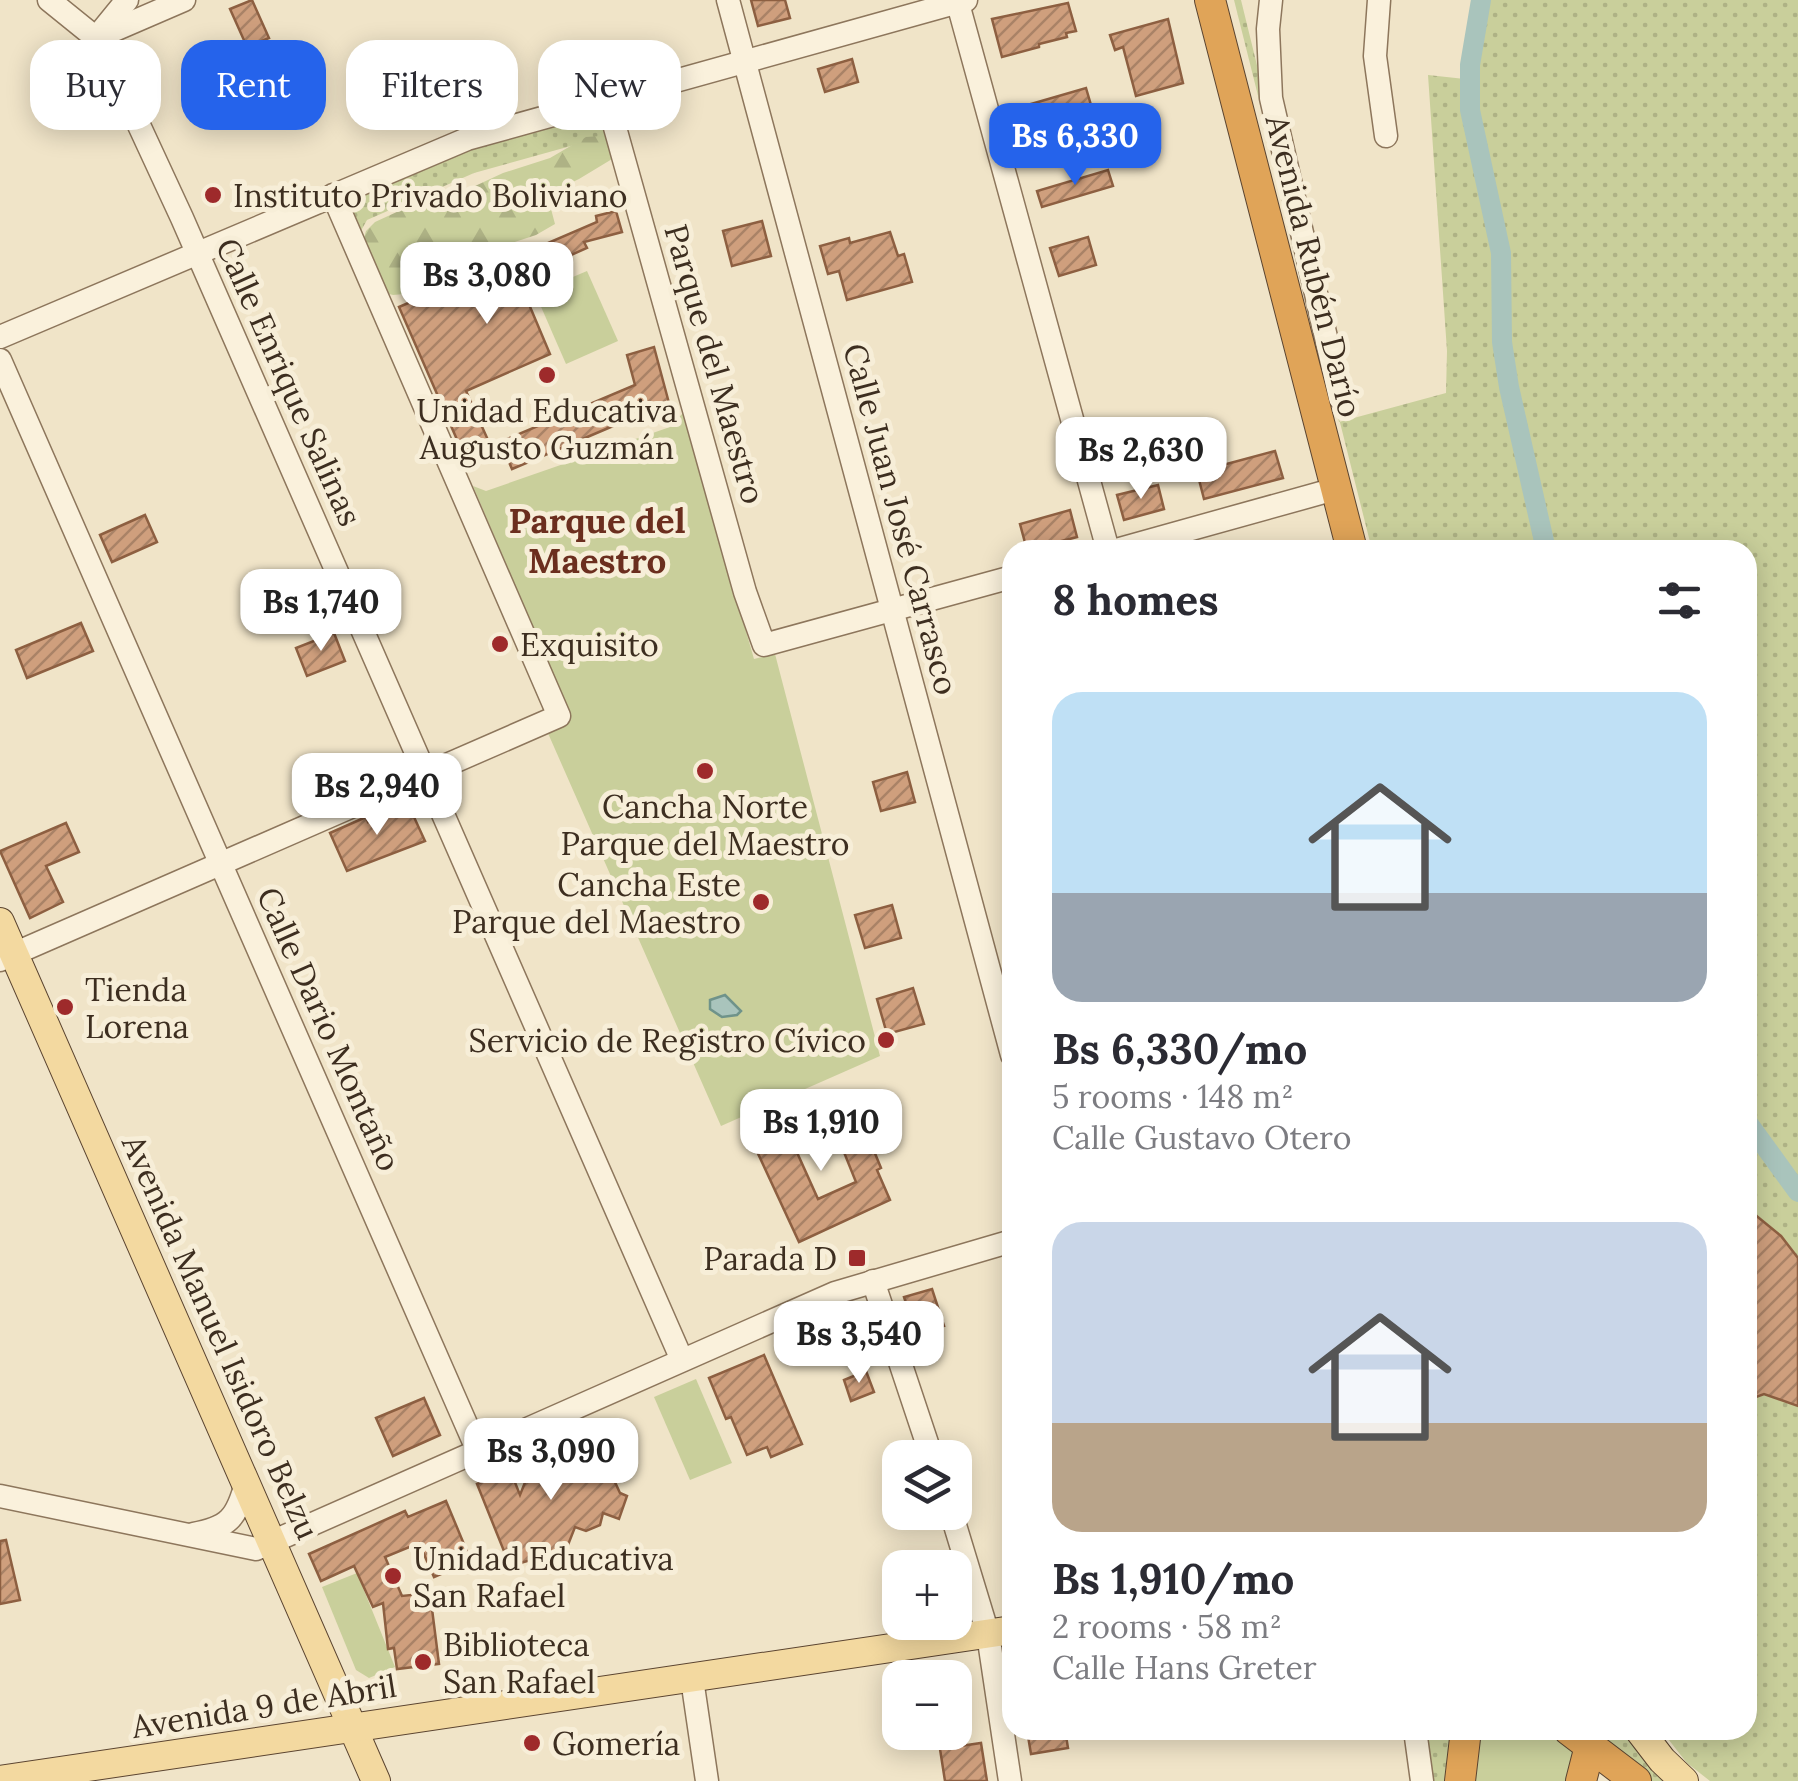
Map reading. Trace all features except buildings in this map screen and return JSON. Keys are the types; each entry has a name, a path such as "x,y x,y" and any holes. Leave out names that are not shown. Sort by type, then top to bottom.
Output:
{"highway":[{"name":"Avenida Rubén Darío","path":"1210,0 1349,540"},
{"path":"1460,1781 1465,1740"},
{"path":"1582,1781 1583,1740"},
{"path":"1589,1740 1636,1781"}],"main road":[{"name":"Avenida Manuel Isidoro Belzu","path":"0,922 7,957 246,1483 376,1781"},
{"name":"Avenida 9 de Abril","path":"0,1780 71,1776 354,1727 1000,1632"},
{"path":"1647,1740 1684,1781"}],"street":[{"name":"Calle Enrique Salinas","path":"48,0 96,38 197,252 682,1360"},
{"path":"96,38 128,0"},
{"name":"Calle Juan José Carrasco","path":"728,0 1002,1018"},
{"path":"1272,0 1268,29 1271,98 1340,398"},
{"path":"1379,0 1375,56 1386,136"},
{"path":"96,38 174,1"},
{"path":"681,79 960,1 1105,540"},
{"path":"0,338 467,140 538,119"},
{"name":"Parque del Maestro","path":"615,130 745,592 764,644 891,608"},
{"path":"7,957 560,716 333,196"},
{"name":"Calle Dario Montaño","path":"0,360 478,1449"},
{"path":"1152,540 1336,489"},
{"path":"891,608 1002,580"},
{"path":"0,1496 256,1549 836,1293 1002,1245"},
{"path":"874,1281 926,1440"},
{"path":"190,1535 226,1524 237,1510 246,1483"},
{"path":"958,1530 1000,1632 1002,1662"},
{"path":"692,1679 707,1781"},
{"path":"1007,1740 1010,1781"},
{"path":"1416,1740 1422,1781"}],"green space":[{"path":"1234,0 1241,0 1334,398"},
{"path":"1487,0 1798,0 1798,1781 1710,1781 1687,1763 1669,1740 1757,1740 1757,540 1370,540 1340,422 1446,393 1447,351 1428,75 1474,80"},
{"path":"538,126 538,130 606,130 609,146 596,139 474,173 367,220 358,236 350,209 352,200 457,149"},
{"path":"586,137 624,140 627,150 552,192 555,224 536,235 467,258 416,293 393,295 367,288 357,261 366,231 375,222 425,199 460,193 503,173 550,158"},
{"path":"587,271 618,341 566,364 535,293"},
{"name":"Parque del Maestro","path":"683,413 754,659 775,654 880,1056 721,1126 547,731 571,718 473,486 486,491 670,427"},
{"path":"696,1379 732,1463 690,1480 654,1397"},
{"path":"357,1573 395,1667 369,1678 356,1670 322,1587"},
{"path":"1425,1740 1456,1740 1451,1781 1431,1781"},
{"path":"1475,1740 1568,1740 1581,1750 1572,1781 1470,1781"},
{"path":"1601,1740 1634,1740 1667,1781 1650,1781 1601,1745"}],"water":[{"path":"725,995 741,1011 737,1015 722,1017 710,1009 710,1000"}],"waterway":[{"path":"1481,0 1470,65 1470,110 1501,253 1502,342 1509,387 1544,540"},
{"path":"1757,1135 1798,1192"}],"place":[{"name":"Instituto Privado Boliviano","path":"213,195"},
{"name":"Unidad Educativa Augusto Guzmán","path":"547,375"},
{"name":"Exquisito","path":"500,644"},
{"name":"Cancha Norte Parque del Maestro","path":"705,771"},
{"name":"Cancha Este Parque del Maestro","path":"761,902"},
{"name":"Tienda Lorena","path":"65,1007"},
{"name":"Servicio de Registro Cívico","path":"886,1040"},
{"name":"Parada D","path":"857,1258"},
{"name":"Unidad Educativa San Rafael","path":"393,1576"},
{"name":"Biblioteca San Rafael","path":"423,1662"},
{"name":"Gomería","path":"532,1743"}],"district":[{"name":"Parque del Maestro","path":"597,540"}]}
